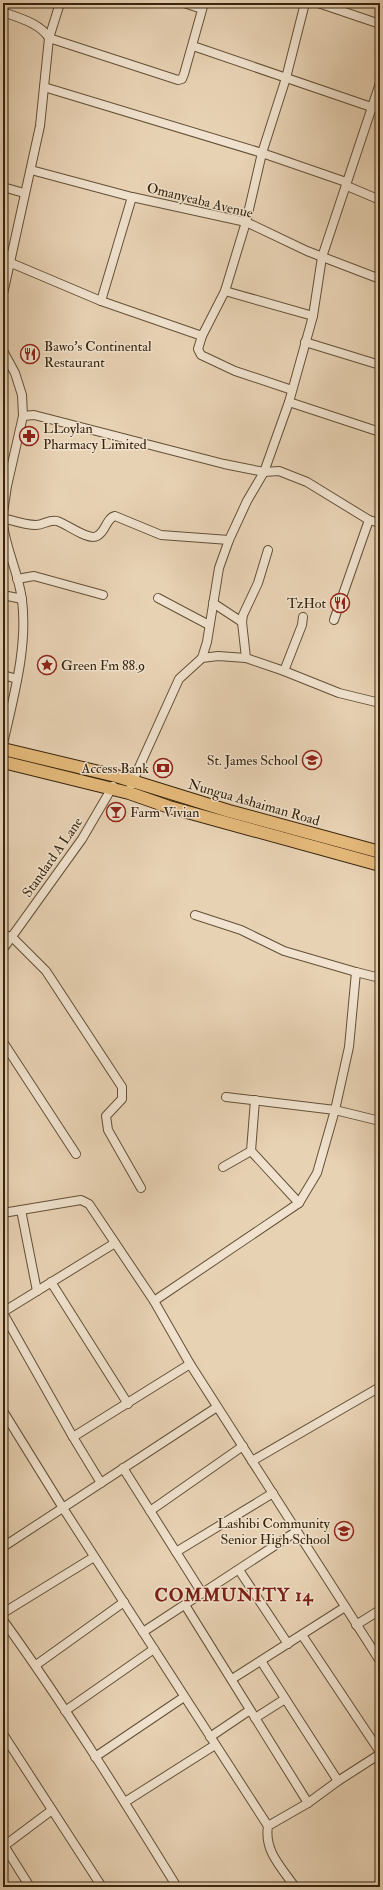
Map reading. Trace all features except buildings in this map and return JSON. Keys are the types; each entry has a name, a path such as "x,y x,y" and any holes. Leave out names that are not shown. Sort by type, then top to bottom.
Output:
{"main road":[{"name":"Nungua Ashaiman Road","path":"3,749 116,776 229,811 380,852"},
{"name":"Nungua Ashaiman Road","path":"3,762 129,793 169,807 380,865"}],"street":[{"path":"3,294 7,262 31,170 40,126 49,38 60,3"},
{"path":"3,12 38,27 45,31 49,38 178,80 182,79 184,74 203,6 184,3"},
{"path":"292,390 235,371 201,355 198,349 202,336 225,291 246,222 262,154 286,78 305,3"},
{"path":"318,3 380,24"},
{"path":"193,46 376,108"},
{"path":"202,658 219,568 229,540 247,501 264,472 289,402 313,316 322,257 346,184 376,108 380,83"},
{"path":"44,87 262,154 346,184 380,200"},
{"name":"Omanyeaba Avenue","path":"31,170 132,197 246,222 322,257 380,279"},
{"path":"3,187 24,193"},
{"path":"101,301 132,197"},
{"path":"7,262 101,301 202,336"},
{"path":"225,291 313,316"},
{"path":"305,342 380,365"},
{"path":"3,351 15,373 22,395 23,416 7,486 3,513"},
{"path":"289,402 380,432"},
{"path":"23,416 34,415 224,464 264,472 279,471 307,482 370,520 380,523"},
{"path":"3,518 35,525 58,521 87,536 94,537 100,534 111,518 116,516 161,534 229,540"},
{"path":"334,620 370,520"},
{"path":"3,524 5,538 22,599 24,626 17,679 3,744"},
{"path":"246,658 242,622 268,550"},
{"path":"17,578 34,576 103,595"},
{"path":"3,595 22,599"},
{"path":"158,598 209,625"},
{"path":"213,603 242,622"},
{"path":"284,671 302,625 303,617"},
{"path":"129,793 132,781 179,679 202,658 218,656 246,658 284,671 339,694 380,703"},
{"path":"3,675 17,679"},
{"name":"Standard A Lane","path":"3,949 82,839 112,789 116,776"},
{"path":"195,915 241,930 284,951 380,978"},
{"path":"3,935 12,936 46,971 122,1087 122,1099 106,1116 106,1122 108,1130 141,1188"},
{"path":"154,1300 299,1203 317,1173 335,1110 350,1047 356,972"},
{"path":"3,1042 76,1154"},
{"path":"226,1097 335,1110 380,1121"},
{"path":"255,1100 251,1152 299,1203"},
{"path":"223,1167 251,1152"},
{"path":"3,1213 81,1200 85,1201 154,1300 190,1364 380,1661"},
{"path":"21,1210 37,1291"},
{"path":"101,1483 73,1437 3,1312 115,1243"},
{"path":"51,1282 128,1404"},
{"path":"73,1437 190,1364"},
{"path":"252,1461 380,1387"},
{"path":"3,1547 217,1407"},
{"path":"3,1411 94,1557 268,1826 266,1838 270,1851 295,1887"},
{"path":"150,1511 243,1446"},
{"path":"123,1468 202,1593"},
{"path":"176,1552 272,1493"},
{"path":"143,1632 297,1531"},
{"path":"3,1613 94,1557"},
{"path":"239,1570 288,1644"},
{"path":"36,1666 124,1602"},
{"path":"185,1605 308,1803"},
{"path":"232,1679 302,1635 344,1606"},
{"path":"356,1625 380,1610"},
{"path":"3,1620 36,1666 125,1802 177,1887"},
{"path":"268,1826 308,1803 380,1753 302,1635"},
{"path":"65,1710 154,1649"},
{"path":"261,1660 338,1781"},
{"path":"95,1757 184,1697"},
{"path":"255,1718 285,1699"},
{"path":"210,1737 250,1710"},
{"path":"3,1734 102,1887"},
{"path":"125,1802 215,1745"},
{"path":"30,1887 4,1845 52,1810"}],"place":[{"name":"Bawo's Continental Restaurant","path":"30,354"},
{"name":"LLoylan Pharmacy Limited","path":"29,436"},
{"name":"TzHot","path":"340,603"},
{"name":"Green Fm 88.9","path":"47,665"},
{"name":"St. James School","path":"312,760"},
{"name":"Access Bank","path":"163,768"},
{"name":"Farm Vivian","path":"116,812"},
{"name":"Lashibi Community Senior High School","path":"344,1531"}],"district":[{"name":"COMMUNITY 14","path":"234,1595"}]}
